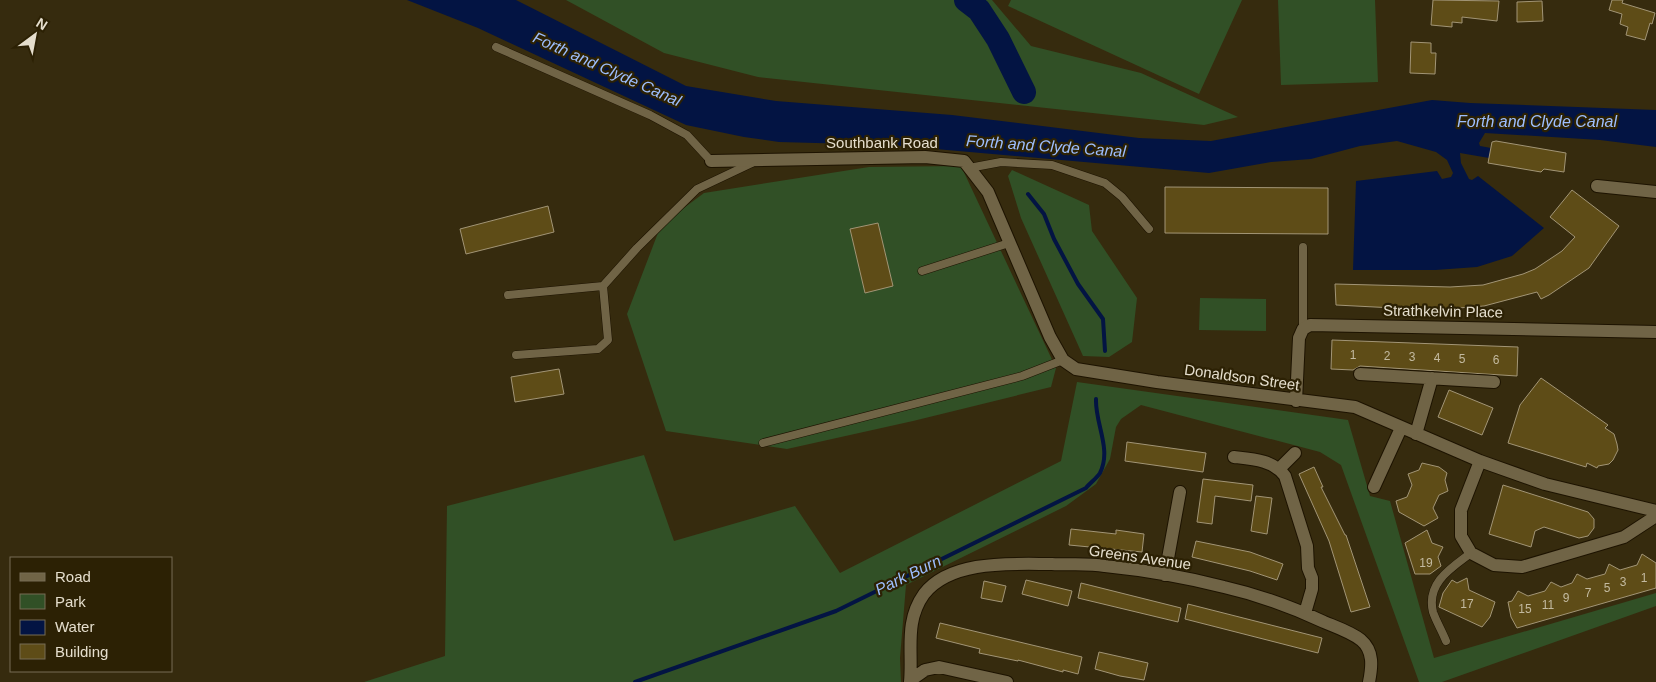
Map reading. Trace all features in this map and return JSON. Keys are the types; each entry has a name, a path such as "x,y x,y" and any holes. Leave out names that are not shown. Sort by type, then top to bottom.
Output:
{"street":[{"name":"Southbank Road","path":"711,161 925,157 964,160 988,192 1050,337 1063,360 1076,369"},
{"path":"1597,186 1656,192"},
{"name":"Strathkelvin Place","path":"1303,329 1310,325 1321,325 1656,332"},
{"path":"1296,400 1299,338 1303,329"},
{"name":"Donaldson Street","path":"1076,369 1157,382 1355,407 1480,461 1545,484 1656,511"},
{"path":"1360,374 1494,382"},
{"path":"1416,434 1432,378"},
{"path":"1374,487 1401,428"},
{"path":"1280,468 1295,453"},
{"path":"1234,457 1261,460 1280,468 1286,476 1307,546 1308,568 1312,578 1312,588 1305,613"},
{"path":"1480,461 1461,510 1461,536 1471,553 1494,565 1522,567 1624,537 1656,516"},
{"path":"1165,574 1180,492"},
{"name":"Greens Avenue","path":"910,681 909,635 916,608 925,593 936,583 952,575 972,568 1003,564 1103,565 1165,574 1263,597 1344,630 1362,641 1370,652 1372,667 1369,682"},
{"path":"910,681 925,670 939,667 1007,682"}],"lane":[{"path":"496,47 650,115 687,135 711,161"},
{"path":"508,295 603,286 637,248 697,189 758,160"},
{"path":"969,168 1001,162 1052,165 1105,183 1122,197 1149,230"},
{"path":"922,271 1009,243"},
{"path":"1303,247 1303,329"},
{"path":"516,355 598,349 604,346 608,340 603,286"},
{"path":"763,443 1022,376 1063,360"},
{"path":"1446,640 1433,611 1433,594 1443,574 1471,553"}],"green space":[{"path":"566,0 992,0 1031,46 1141,73 1238,117 1204,125 758,77 664,53"},
{"path":"1011,0 1242,0 1199,94 1008,6"},
{"path":"1278,0 1375,0 1378,82 1281,85"},
{"path":"961,166 1056,368 1051,387 913,421 787,449 666,431 627,314 661,225 704,193 869,167"},
{"path":"1012,170 1089,205 1092,231 1137,298 1132,342 1109,357 1083,356 1021,218 1008,176"},
{"path":"1200,298 1266,299 1266,331 1199,330"},
{"path":"1077,382 1348,420 1370,496 1390,501 1434,658 1656,593 1656,606 1442,682 1419,682 1341,465 1320,452 1141,405 1121,419 1116,427 1110,459 1096,484 1066,506 906,585 900,658 901,682 364,682 445,656 447,506 644,455 674,541 795,506 840,573 1061,461"}],"water":[{"name":"Forth and Clyde Canal","path":"407,0 516,0 686,86 776,101 952,115 1139,138 1211,141 1432,100 1656,110 1656,147 1600,140 1485,133 1479,143 1480,146 1491,148 1489,158 1460,153 1461,163 1469,179 1472,180 1478,176 1544,228 1512,256 1477,267 1435,270 1353,270 1356,181 1437,171 1442,179 1451,177 1453,173 1447,160 1436,152 1397,141 1360,146 1311,159 1271,162 1209,173 890,145 779,142 744,137 686,125 478,28"}],"building":[{"path":"1433,0 1499,1 1497,21 1462,17 1462,23 1452,22 1452,27 1431,25"},
{"path":"1612,0 1623,0 1622,3 1655,13 1645,40 1626,35 1628,27 1620,24 1622,14 1609,10"},
{"path":"1542,1 1543,21 1517,22 1517,2"},
{"path":"1411,42 1431,43 1431,53 1436,53 1435,74 1410,73"},
{"path":"1496,141 1566,153 1564,172 1544,169 1541,172 1488,163 1492,142"},
{"path":"1165,187 1328,188 1328,234 1165,233"},
{"path":"1572,190 1619,226 1589,268 1541,299 1537,292 1484,306 1433,310 1336,305 1335,284 1450,287 1483,285 1535,269 1562,251 1575,237 1550,217"},
{"path":"548,206 554,232 466,254 460,229"},
{"path":"878,223 893,286 865,293 850,229"},
{"path":"1332,340 1518,347 1517,376 1360,366 1353,370 1331,369"},
{"path":"559,369 564,394 515,402 511,377"},
{"path":"1541,378 1608,425 1605,428 1614,434 1618,450 1609,464 1598,466 1597,468 1587,463 1586,467 1508,443 1520,405"},
{"path":"1449,390 1493,408 1482,435 1438,417"},
{"path":"1127,442 1206,453 1203,472 1125,461"},
{"path":"1422,463 1439,467 1447,473 1445,480 1448,491 1439,495 1433,508 1438,518 1424,526 1399,512 1396,501 1407,497 1412,485 1408,474 1419,470"},
{"path":"1314,467 1323,487 1321,487 1346,535 1370,607 1351,612 1329,541 1299,474"},
{"path":"1203,479 1253,485 1251,501 1215,496 1212,524 1197,522"},
{"path":"1503,485 1588,512 1594,519 1594,528 1588,536 1579,538 1544,527 1535,531 1531,547 1489,534"},
{"path":"1256,496 1272,498 1267,534 1251,531"},
{"path":"1071,529 1116,534 1116,530 1144,534 1142,552 1069,545"},
{"path":"1427,530 1432,543 1443,547 1438,557 1441,566 1430,574 1415,574 1405,543"},
{"path":"1196,541 1250,552 1283,564 1277,580 1250,571 1192,557"},
{"path":"1642,554 1656,563 1656,588 1517,628 1511,617 1508,602 1512,601 1518,591 1528,596 1545,591 1551,582 1561,587 1572,583 1577,574 1587,579 1605,574 1609,564 1620,570 1637,565"},
{"path":"1467,578 1469,590 1495,602 1490,617 1482,627 1439,607 1443,593 1452,580 1457,583"},
{"path":"1026,580 1072,591 1068,606 1022,594"},
{"path":"984,581 1006,586 1002,602 981,598"},
{"path":"1081,583 1181,608 1178,622 1078,598"},
{"path":"1188,604 1322,638 1318,653 1185,619"},
{"path":"940,623 1082,657 1078,674 979,653 980,649 936,638"},
{"path":"1099,652 1148,663 1144,680 1095,669"}],"waterway":[{"name":"Park Burn","path":"966,0 979,10 998,39 1024,92"},
{"name":"Park Burn","path":"1028,194 1044,214 1054,239 1078,284 1103,319 1105,351"},
{"name":"Park Burn","path":"635,682 836,611 1086,488 1100,473 1103,464 1104,446 1096,408 1096,399"}]}
